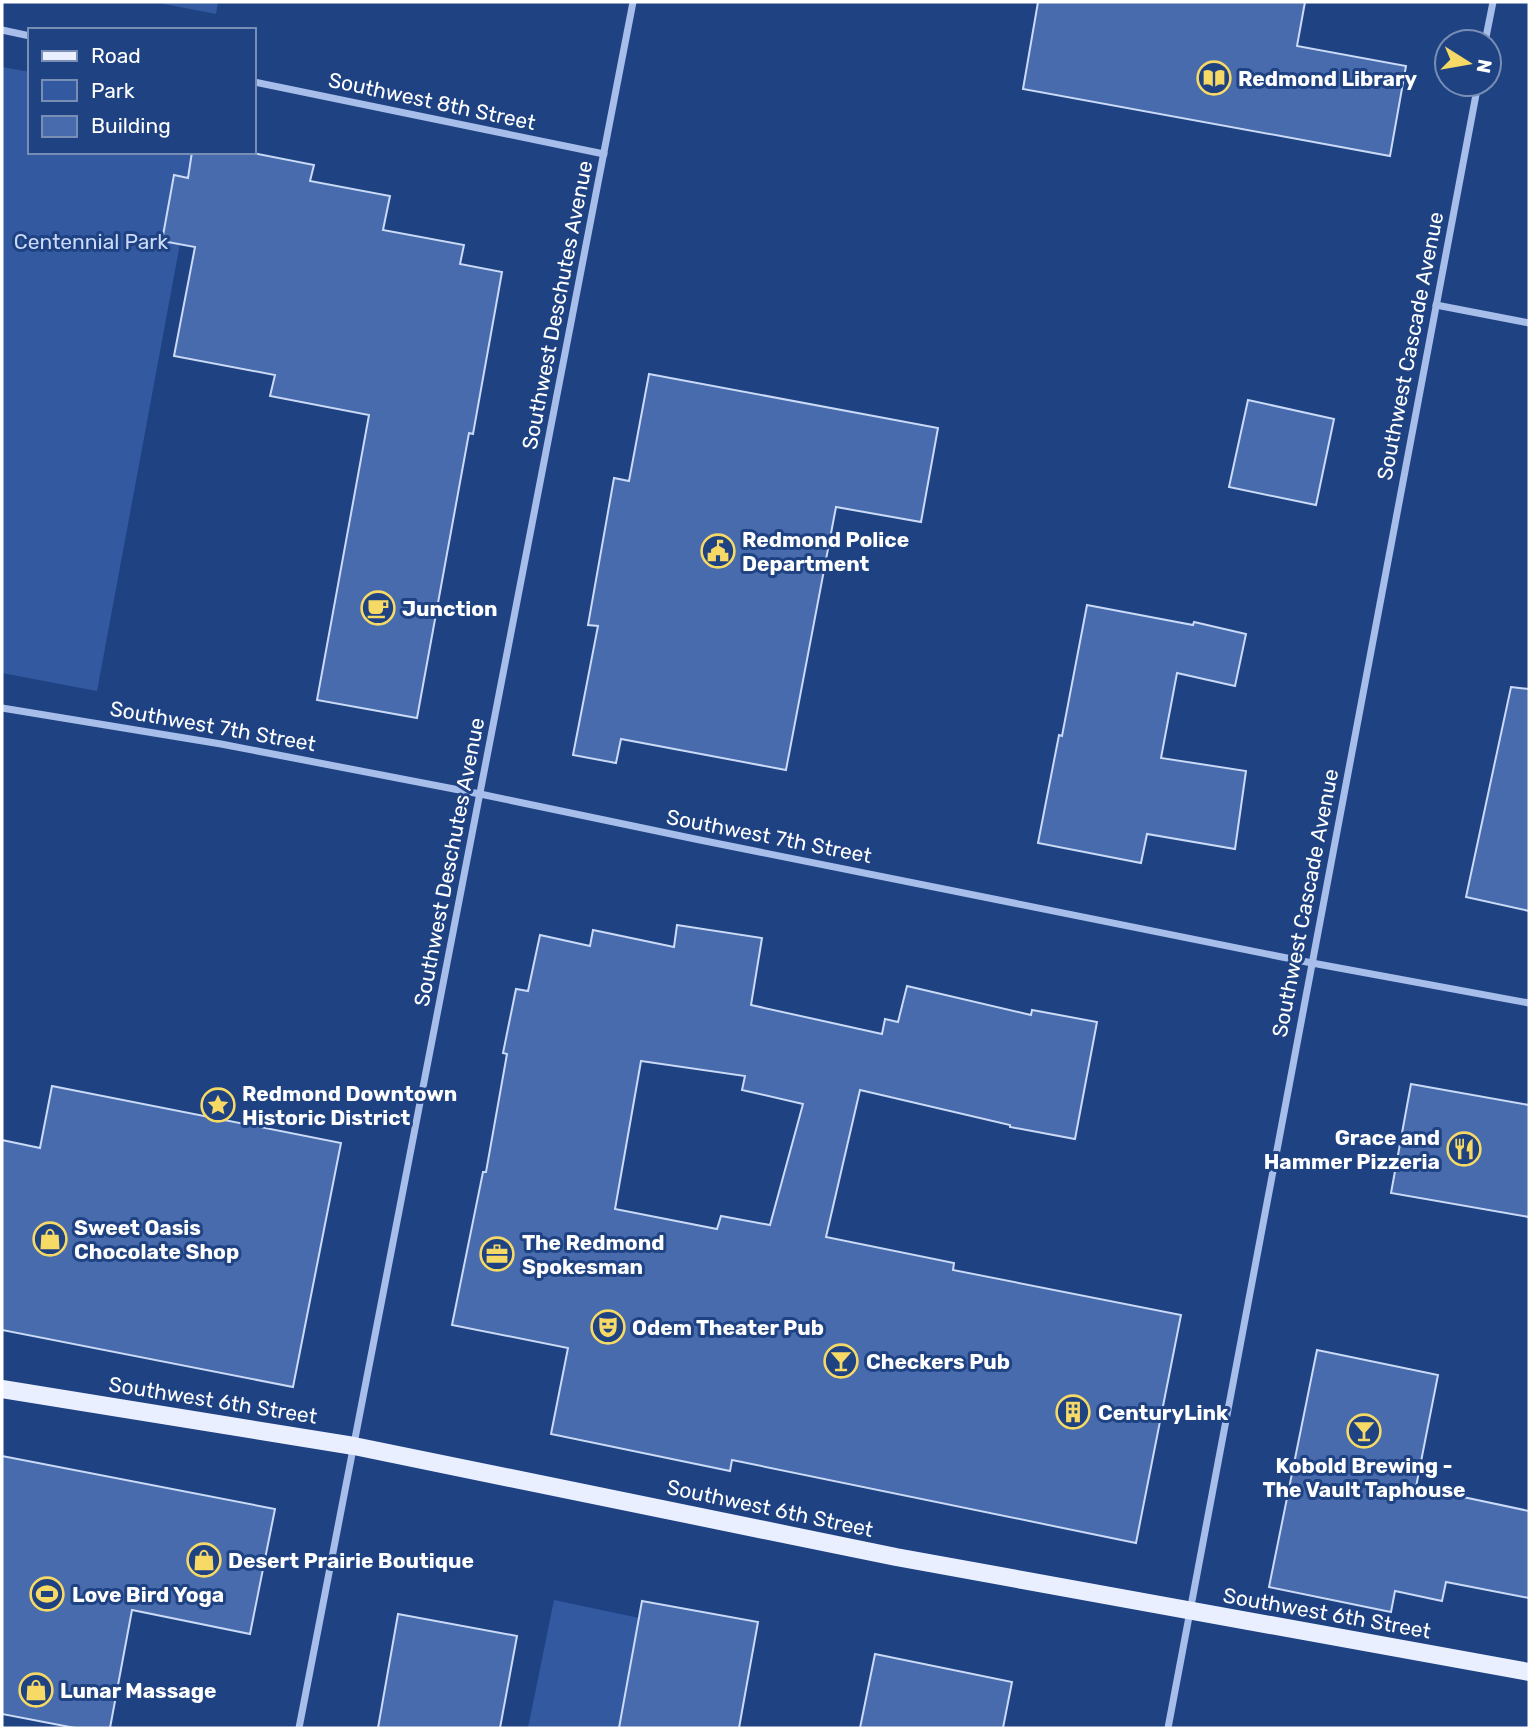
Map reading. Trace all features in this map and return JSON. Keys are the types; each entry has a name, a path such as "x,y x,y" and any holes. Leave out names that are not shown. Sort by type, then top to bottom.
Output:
{"main road":[{"name":"Southwest 6th Street","path":"2,1389 354,1446 896,1557 1529,1672"}],"street":[{"name":"Southwest Deschutes Avenue","path":"299,1728 634,2"},
{"path":"1488,28 1493,2"},
{"path":"2,30 28,36"},
{"name":"Southwest 8th Street","path":"256,82 604,154"},
{"name":"Southwest Cascade Avenue","path":"1167,1728 1475,98"},
{"path":"1436,305 1529,323"},
{"name":"Southwest 7th Street","path":"2,708 221,744 480,794 1312,963 1529,1003"}],"green space":[{"path":"154,2 218,2 216,14"},
{"name":"Centennial Park","path":"2,67 28,72 28,154 197,154 97,691 2,673"},
{"path":"554,1600 639,1618 619,1728 528,1728"}],"building":[{"name":"Redmond Library","path":"1038,2 1305,2 1297,46 1406,66 1390,156 1023,89"},
{"path":"192,154 256,154 314,165 310,181 390,196 383,230 464,245 460,264 502,272 473,434 469,433 417,718 317,700 369,415 270,396 275,375 174,356 195,247 162,241 174,175 188,178"},
{"name":"Redmond Police Department","path":"649,374 938,428 921,522 836,507 786,770 621,739 616,763 573,755 598,626 588,625 614,478 629,481"},
{"path":"1248,400 1334,419 1316,505 1229,487"},
{"path":"1087,605 1193,625 1194,622 1246,634 1235,686 1177,673 1161,758 1246,771 1235,849 1147,834 1141,863 1038,843"},
{"path":"1511,687 1529,689 1529,911 1466,897"},
{"path":"677,925 762,938 751,1005 882,1034 885,1019 898,1022 907,986 1031,1015 1032,1010 1097,1022 1075,1139 1010,1127 860,1090 826,1237 954,1263 953,1270 1181,1315 1136,1543 732,1460 730,1471 551,1434 568,1348 452,1325 483,1172 486,1172 507,1054 503,1053 516,989 528,991 540,935 590,946 593,930 674,947","holes":["641,1061 745,1076 742,1090 803,1104 770,1225 721,1216 717,1229 615,1209"]},
{"name":"Grace and Hammer Pizzeria","path":"1411,1084 1529,1105 1529,1217 1391,1193"},
{"path":"52,1086 341,1143 293,1387 2,1330 2,1140 40,1148"},
{"name":"Kobold Brewing - The Vault Taphouse","path":"1317,1350 1438,1375 1416,1487 1529,1511 1529,1598 1446,1582 1442,1601 1395,1591 1391,1612 1269,1587"},
{"path":"2,1456 275,1509 250,1634 132,1610 110,1728 75,1728 2,1714"},
{"path":"642,1601 758,1622 739,1728 619,1728"},
{"path":"398,1614 517,1636 500,1728 378,1728"},
{"path":"875,1654 1012,1682 1003,1728 860,1728"}],"place":[{"name":"Redmond Library","path":"1214,78"},
{"name":"Redmond Police Department","path":"718,551"},
{"name":"Junction","path":"378,608"},
{"name":"Redmond Downtown Historic District","path":"218,1105"},
{"name":"Grace and Hammer Pizzeria","path":"1464,1149"},
{"name":"Sweet Oasis Chocolate Shop","path":"50,1239"},
{"name":"The Redmond Spokesman","path":"497,1254"},
{"name":"Odem Theater Pub","path":"608,1327"},
{"name":"Checkers Pub","path":"841,1361"},
{"name":"CenturyLink","path":"1073,1412"},
{"name":"Kobold Brewing - The Vault Taphouse","path":"1364,1431"},
{"name":"Desert Prairie Boutique","path":"204,1560"},
{"name":"Love Bird Yoga","path":"47,1594"},
{"name":"Lunar Massage","path":"36,1690"}]}
